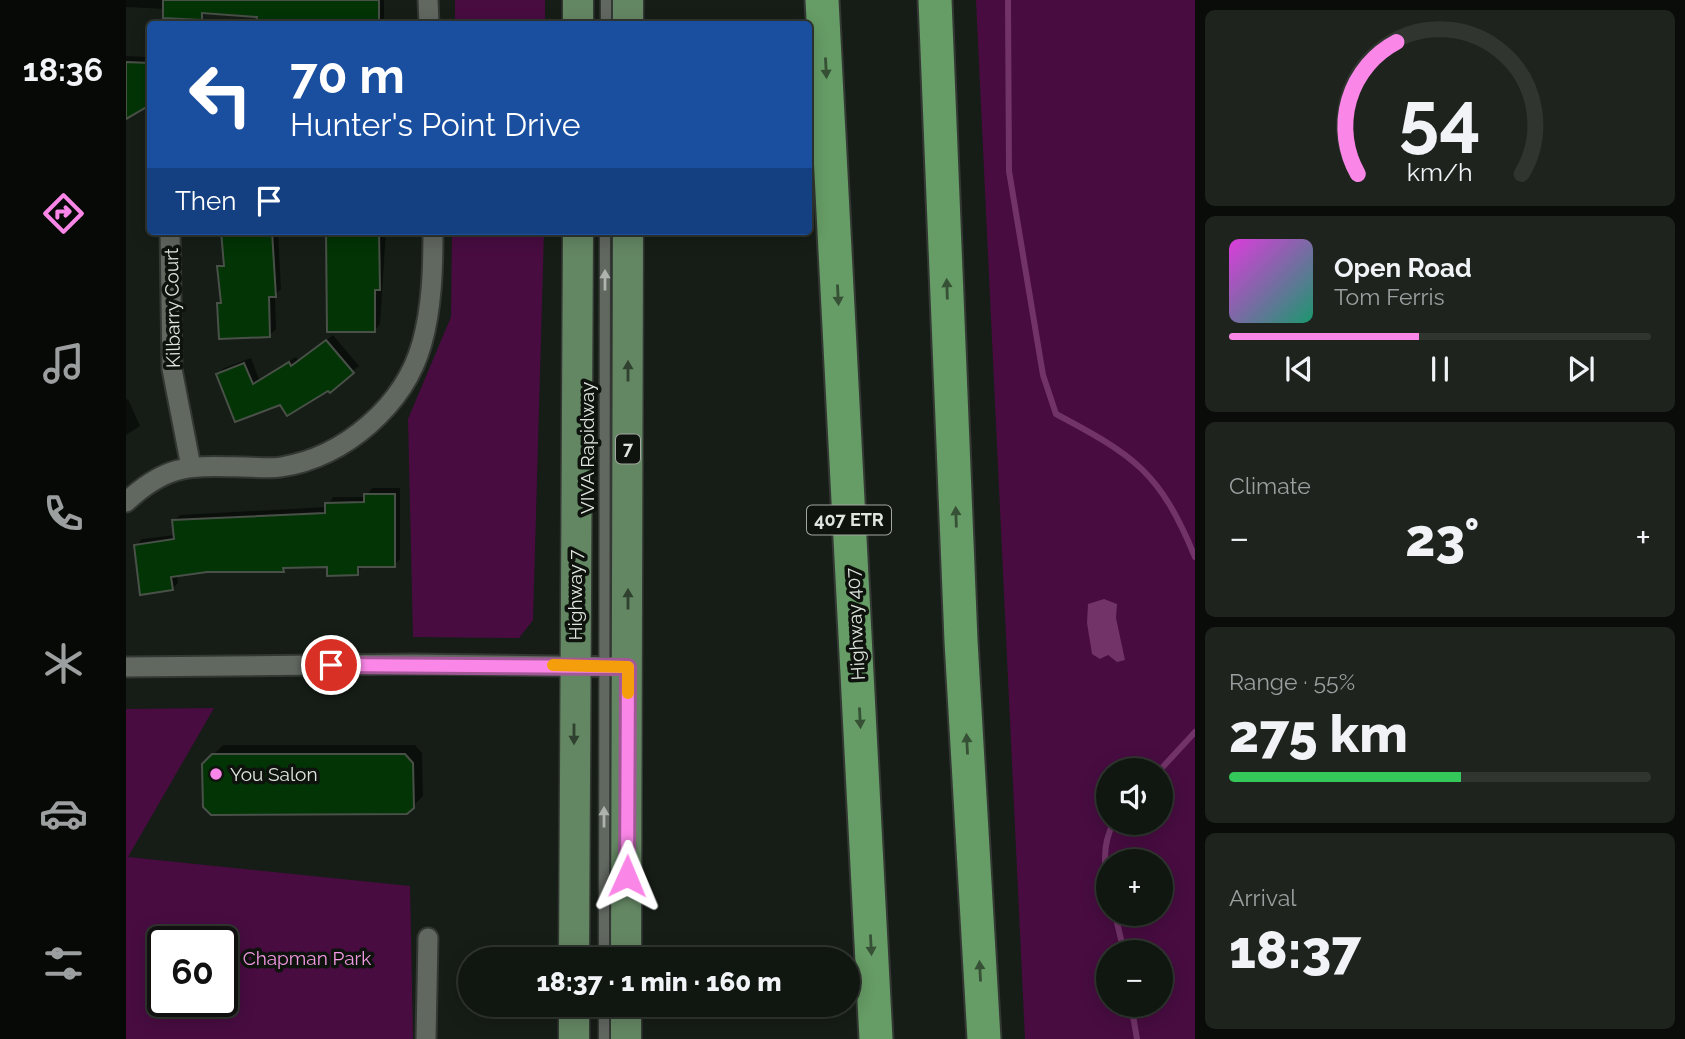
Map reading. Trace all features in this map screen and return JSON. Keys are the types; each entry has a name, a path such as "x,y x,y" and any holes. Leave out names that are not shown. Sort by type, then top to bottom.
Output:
{"highway":[{"name":"Highway 407","path":"822,0 876,1039"},
{"path":"935,0 961,641 984,1039"}],"main road":[{"path":"578,0 578,21"},
{"path":"628,0 628,21"},
{"name":"Highway 7","path":"578,235 602,666 625,947"},
{"name":"Highway 7","path":"575,947 602,666 628,235"},
{"path":"574,1017 574,1039"},
{"path":"626,1017 626,1039"}],"street":[{"path":"428,0 429,21"},
{"name":"Kilbarry Court","path":"170,235 173,268 172,369 191,467"},
{"path":"126,502 154,479 170,470 191,467 279,468 315,459 350,440 376,419 410,373 422,344 429,313 433,235"},
{"path":"126,667 602,666"},
{"path":"426,1039 428,938"}],"lane":[{"path":"606,0 606,21"},
{"name":"VIVA Rapidway","path":"604,947 602,666 605,235"},
{"path":"604,1017 604,1039"}],"green space":[{"path":"455,0 545,0 545,21 455,21"},
{"path":"976,0 1195,0 1195,1039 1025,1039"},
{"path":"452,235 544,235 533,620 519,638 413,637 408,419 451,317"},
{"name":"Chapman Park","path":"214,708 128,857 410,886 413,1039 126,1039 126,709"}],"shaded area":[{"path":"1104,599 1117,604 1116,618 1125,660 1117,662 1108,655 1100,659 1092,654 1087,623 1088,604"}],"building":[{"path":"163,0 379,0 379,21 256,21 257,17 202,13 202,20 163,18"},
{"path":"126,62 147,63 147,107 126,119"},
{"path":"221,235 272,235 276,297 269,297 270,337 219,339 217,303 221,303 217,266 224,266"},
{"path":"326,235 379,235 380,290 375,290 375,332 327,332"},
{"path":"326,340 354,373 330,393 328,391 287,416 280,405 235,422 216,374 244,363 253,384 289,362 291,366"},
{"path":"364,494 395,494 395,567 358,567 358,575 327,576 327,567 283,568 284,572 207,572 171,577 173,590 140,595 134,545 174,539 172,520 325,513 325,503 364,502"},
{"path":"212,754 405,754 413,763 414,808 407,814 211,815 203,807 202,764"}],"waterway":[{"path":"1008,0 1009,171 1043,375 1056,414 1106,442 1142,469 1170,505 1195,557"},
{"path":"1171,758 1195,732"},
{"path":"1106,849 1109,835"},
{"path":"1118,926 1121,940"},
{"path":"1133,1017 1137,1039"}],"slow traffic":[{"path":"553,665 628,667 628,693"}],"place":[{"name":"You Salon","path":"216,774"}],"route":[{"path":"331,665 628,667 627,876"}]}
